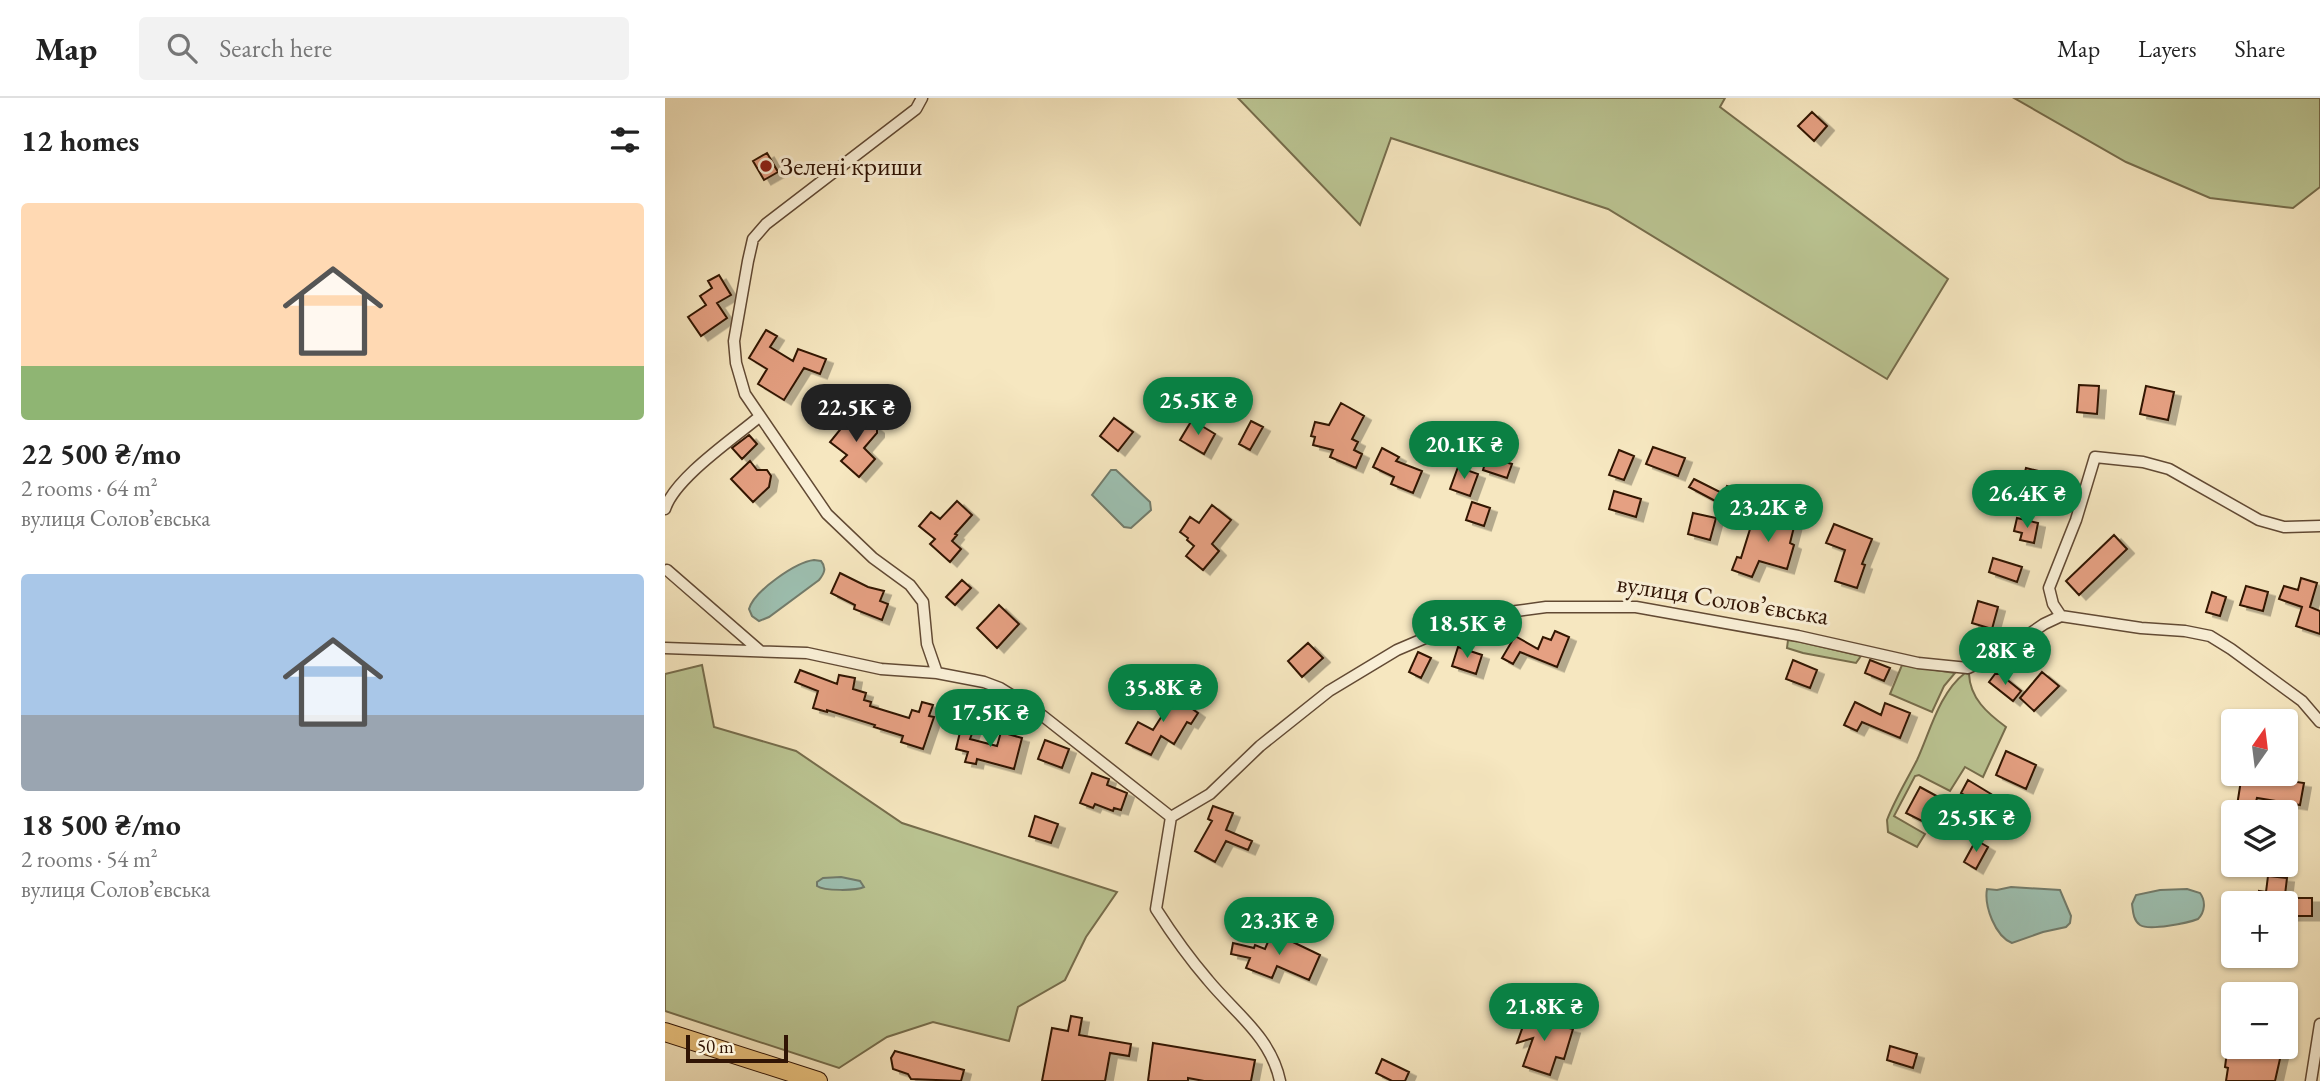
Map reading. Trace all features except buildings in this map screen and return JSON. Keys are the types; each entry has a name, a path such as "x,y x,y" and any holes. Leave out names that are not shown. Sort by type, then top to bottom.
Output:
{"main road":[{"path":"665,1032 818,1081"}],"street":[{"path":"922,98 916,109 766,224 754,239 734,341 736,363 745,394 827,514 873,558 910,585 923,602 927,644 936,673"},
{"path":"665,509 669,498 681,483 759,417"},
{"path":"2320,526 2284,527 2259,520 2169,469 2143,462 2095,457 2076,520 2049,588 2053,604 2061,616 2210,636 2302,701 2320,722"},
{"path":"666,573 759,650"},
{"name":"вулиця Соловʼєвська","path":"1171,817 1210,794 1260,746 1329,691 1397,650 1437,633 1509,612 1546,607 1636,607 1798,636 1919,663 1968,668 2004,651 2061,616"},
{"path":"665,648 807,653 881,669 936,673 984,682 1009,693 1034,709 1171,817 1156,909 1209,982 1257,1031 1276,1062 1280,1081"},
{"path":"2311,1081 2320,1024"}],"green space":[{"path":"1238,98 1725,98 1720,107 1948,279 1887,379 1608,209 1391,138 1360,225"},
{"path":"2014,98 2320,98 2320,187 2293,208 2210,198 2126,162"},
{"path":"1788,640 1861,656 1856,663 1803,653 1787,648"},
{"path":"702,665 714,727 796,751 902,823 1117,892 1086,937 1065,980 1018,1007 1009,1041 933,1022 887,1037 839,1068 665,1011 665,674"},
{"path":"1902,665 1955,673 1944,686 1932,712 1890,694"},
{"path":"1965,673 1969,674 1976,698 2006,727 1983,777 1965,767 1950,791 1919,775 1915,776 1894,816 1925,834 1917,847 1888,832 1887,820 1917,760 1936,713 1948,691"}],"shaded area":[{"path":"1111,470 1116,470 1150,502 1151,510 1131,528 1124,527 1092,495"},
{"path":"814,560 821,561 824,566 819,580 769,617 759,621 752,616 749,609 752,602 767,586 797,566"},
{"path":"841,877 860,881 864,887 840,890 817,886 817,882 823,878"},
{"path":"2011,887 2060,890 2071,916 2070,923 2066,927 2012,943 1996,927 1987,904 1987,889"},
{"path":"2187,889 2200,893 2203,899 2203,910 2198,919 2160,927 2145,927 2136,921 2132,904 2136,895 2160,890"}],"place":[{"name":"Зелені криши","path":"766,166"}]}
